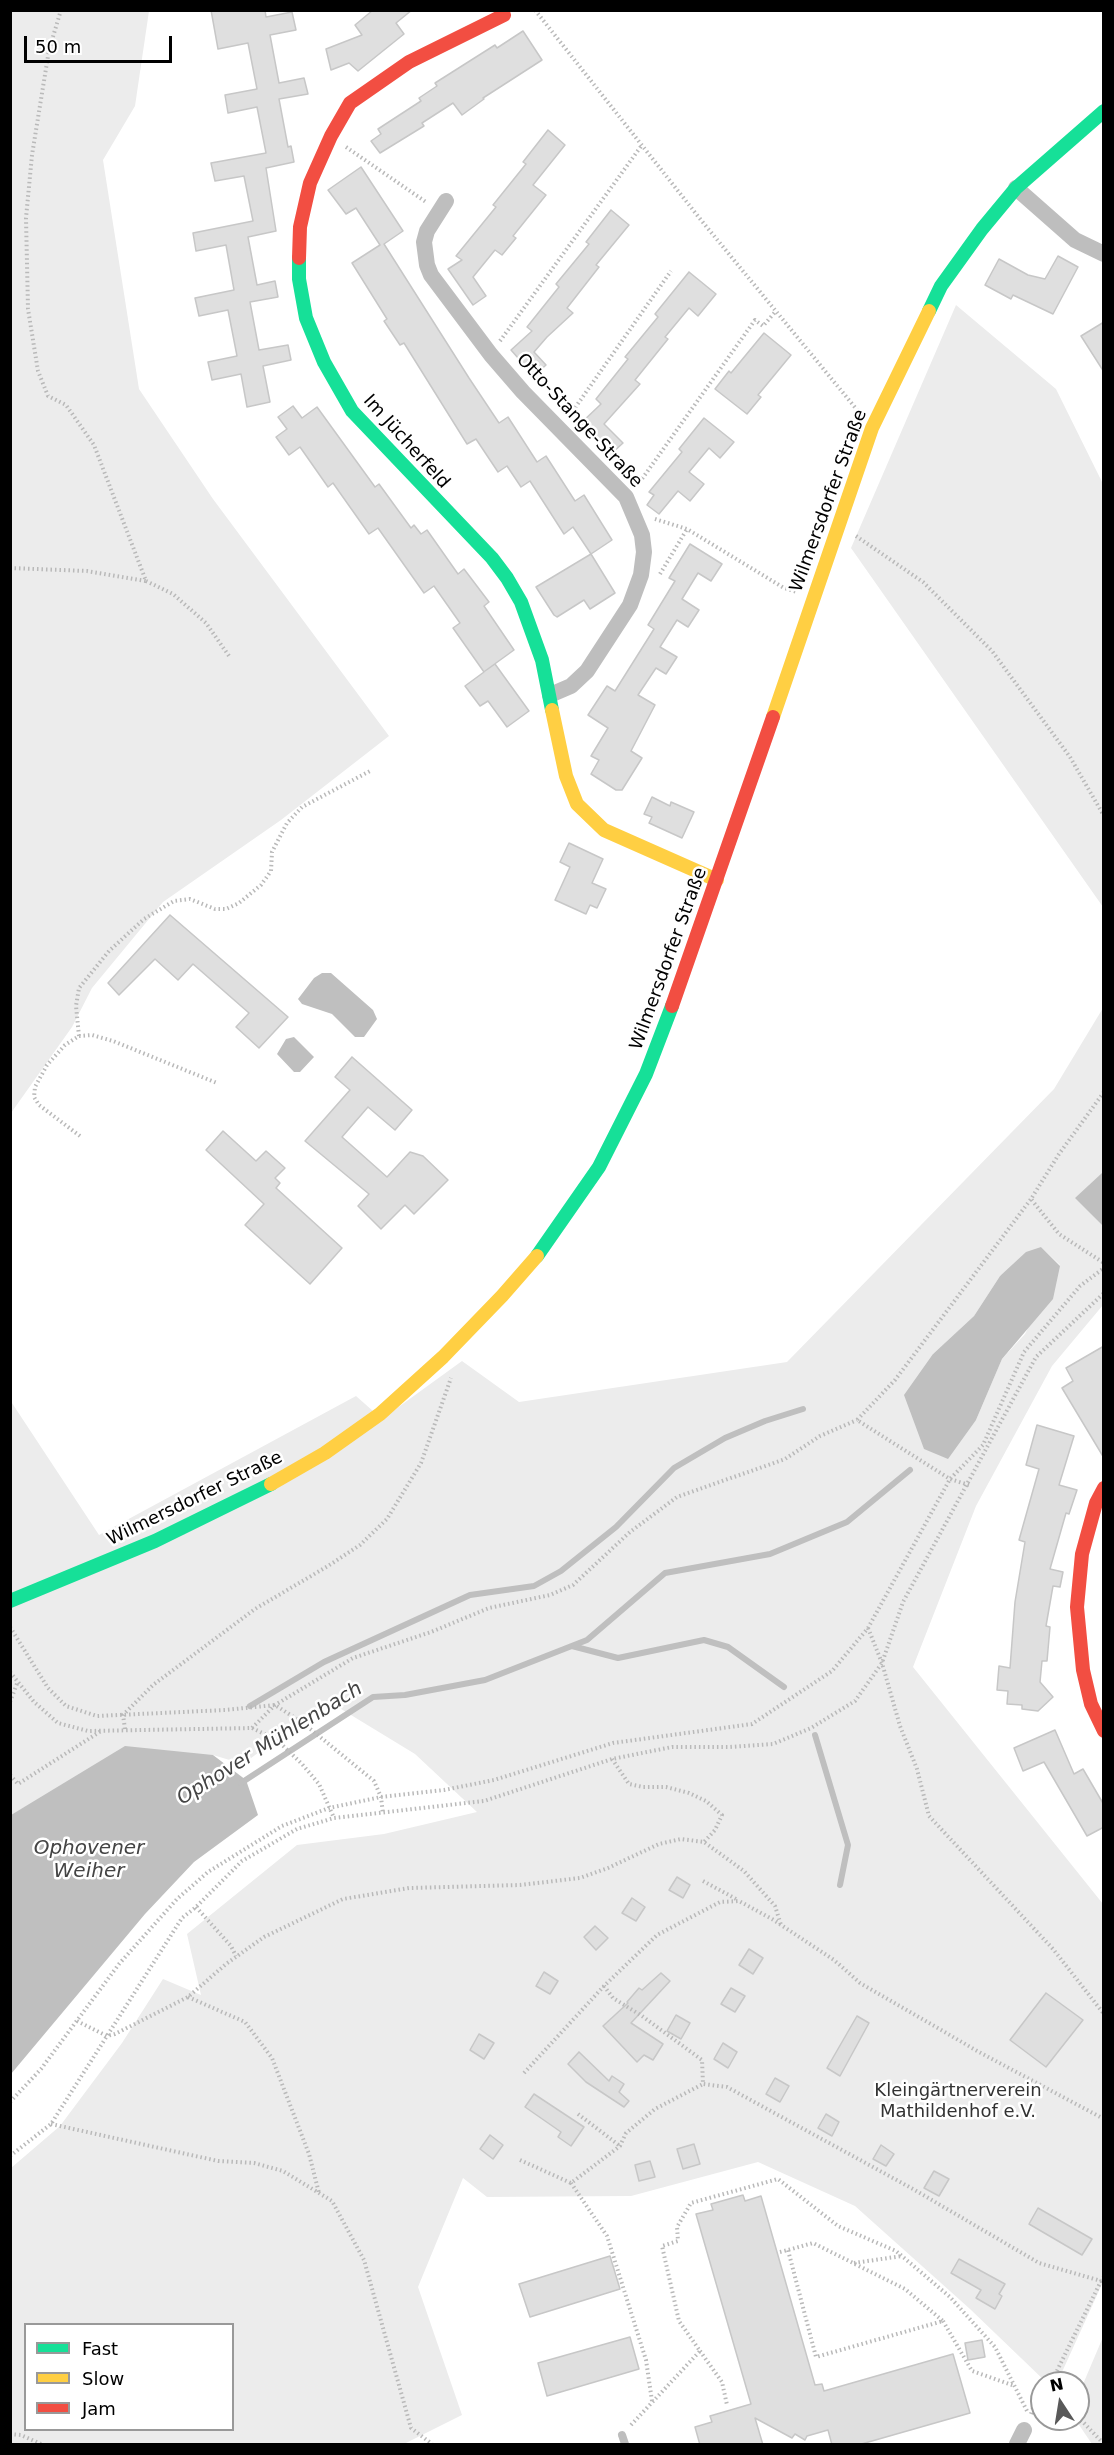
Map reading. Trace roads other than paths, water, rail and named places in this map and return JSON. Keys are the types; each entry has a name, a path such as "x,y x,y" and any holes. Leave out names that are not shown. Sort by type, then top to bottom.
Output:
{"street":[{"name":"Im Jücherfeld","path":"504,15 410,62 350,103 331,136 310,183 300,227 299,279 306,318 314,341 337,388 352,411 492,558 521,602 531,627 550,695 566,776 577,804 604,830 717,880"},
{"name":"Wilmersdorfer Straße","path":"10,1601 155,1541 258,1492 325,1453 380,1414 443,1357 495,1304 540,1252 599,1167 646,1074 717,880 872,428 941,286 982,229 1016,188 1104,111"},
{"path":"1016,188 1075,240 1104,254"},
{"name":"Otto-Stange-Straße","path":"443,206 427,231 424,242 427,265 447,298 491,355 523,392 626,497 642,535 644,552 641,575 630,605 587,671 571,686 550,695"},
{"path":"1104,1488 1096,1503 1082,1554 1077,1607 1083,1670 1091,1704 1104,1731"}],"lane":[{"path":"622,2435 625,2445"}],"water":[{"path":"322,973 331,973 373,1010 377,1019 364,1037 355,1037 332,1014 302,1004 298,999 314,978"},
{"path":"294,1037 314,1057 300,1072 294,1072 277,1054 286,1039"},
{"path":"1103,1172 1103,1226 1075,1198"},
{"path":"1041,1247 1060,1266 1053,1299 1002,1359 976,1420 948,1459 924,1449 904,1395 933,1354 974,1316 1000,1276 1026,1252"},
{"name":"Ophovener Weiher","path":"125,1746 213,1755 246,1780 258,1815 194,1862 145,1914 11,2074 11,1815"}],"waterway":[{"path":"250,1706 324,1662 470,1595 534,1586 561,1571 616,1527 674,1468 725,1438 765,1421 803,1409"},
{"name":"Ophover Mühlenbach","path":"241,1783 373,1697 405,1695 485,1680 587,1640 665,1573 770,1554 847,1522 910,1470"},
{"path":"572,1646 618,1658 704,1640 728,1647 784,1687"},
{"path":"815,1735 848,1845 840,1885"}],"park label":[{"name":"Kleingärtnerverein Mathildenhof e.V.","path":"958,2101"}]}
